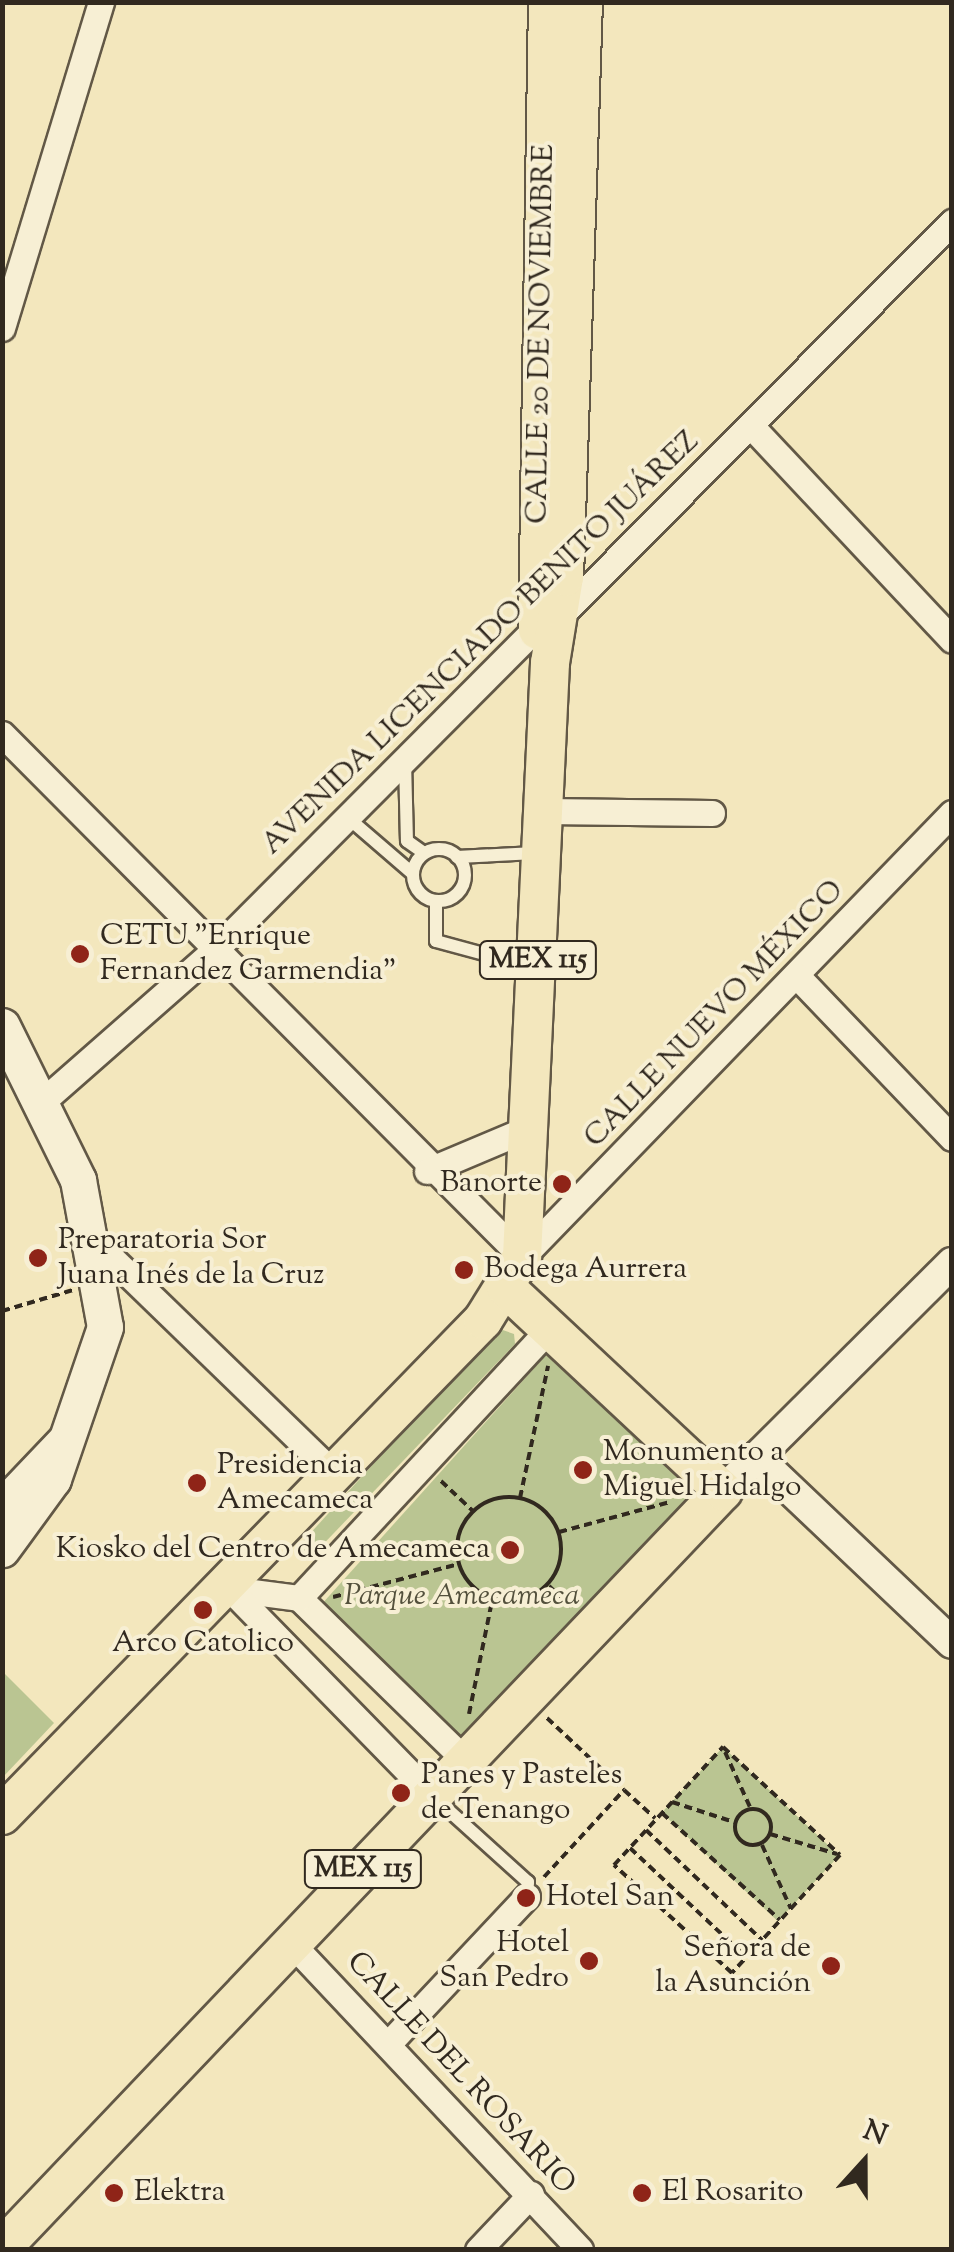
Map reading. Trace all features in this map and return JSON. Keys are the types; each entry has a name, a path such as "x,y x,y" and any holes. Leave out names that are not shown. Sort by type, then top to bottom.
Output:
{"main road":[{"name":"CALLE 20 DE NOVIEMBRE","path":"514,1273 531,1128 544,811 565,18"},
{"path":"2,1026 44,1100 96,1243 105,1327 54,1480 2,1549"},
{"path":"2,1814 230,1588 514,1273 549,1328 706,1494"},
{"path":"2,1507 64,1442"},
{"name":"MEX 115","path":"2,2248 526,1698 706,1494"}],"street":[{"path":"2,328 101,2"},
{"name":"AVENIDA LICENCIADO BENITO JUÁREZ","path":"44,1100 214,950 752,427 952,222"},
{"path":"752,427 952,640"},
{"path":"2,734 427,1170 514,1273"},
{"path":"544,811 712,813"},
{"name":"CALLE NUEVO MÉXICO","path":"514,1273 952,814"},
{"path":"797,976 952,1138"},
{"path":"427,1170 531,1128"},
{"path":"96,1243 334,1474"},
{"path":"706,1494 756,1457 952,1263"},
{"path":"311,1599 432,1471 549,1328"},
{"path":"756,1457 952,1643"},
{"path":"230,1588 311,1599 466,1761"},
{"path":"230,1588 432,1796"},
{"path":"390,2042 528,1889"},
{"name":"CALLE DEL ROSARIO","path":"292,1944 390,2042 580,2250"},
{"path":"478,2250 532,2194"}],"lane":[{"path":"406,762 407,841 424,853 457,857 542,852"},
{"path":"347,818 412,874 421,895 436,902"},
{"path":"412,874 424,853"},
{"path":"436,902 464,882 457,857"},
{"path":"436,902 436,940 537,969"},
{"path":"432,1796 528,1889"}],"path":[{"path":"2,1127 2,1177"},
{"path":"2,1312 102,1282"},
{"path":"548,1366 562,1379"},
{"path":"534,1380 548,1366"},
{"path":"520,1498 548,1366"},
{"path":"432,1471 454,1465"},
{"path":"427,1492 432,1471"},
{"path":"432,1471 473,1511"},
{"path":"559,1532 706,1494"},
{"path":"520,1498 559,1532 561,1560 548,1585 522,1600 492,1599 459,1564 458,1536 473,1511 520,1498"},
{"path":"311,1599 459,1564"},
{"path":"311,1599 336,1586"},
{"path":"311,1599 336,1614"},
{"path":"468,1721 492,1599"},
{"path":"564,1626 589,1600"},
{"path":"526,1698 656,1820"},
{"path":"722,1748 614,1865 732,1973 840,1855"},
{"path":"722,1748 750,1809 770,1818 770,1834 761,1843 743,1842 736,1822"},
{"path":"722,1748 840,1855"},
{"path":"528,1889 624,1790"},
{"path":"672,1802 736,1822"},
{"path":"736,1822 750,1809"},
{"path":"662,1813 780,1920"},
{"path":"646,1830 762,1940"},
{"path":"770,1834 840,1855"},
{"path":"761,1843 791,1908"},
{"path":"630,1848 746,1957"}],"green space":[{"path":"497,1328 514,1334 515,1344 311,1557 296,1549"},
{"name":"Parque Amecameca","path":"546,1355 702,1496 475,1748 318,1608"},
{"path":"2,1671 54,1723 3,1777 2,1777"},
{"path":"723,1747 839,1855 778,1921 662,1813"}],"place":[{"name":"CETU \"Enrique Fernandez Garmendia\"","path":"80,954"},
{"name":"Banorte","path":"562,1184"},
{"name":"Preparatoria Sor Juana Inés de la Cruz","path":"38,1258"},
{"name":"Bodega Aurrera","path":"464,1270"},
{"name":"Monumento a Miguel Hidalgo","path":"583,1470"},
{"name":"Presidencia Amecameca","path":"197,1483"},
{"name":"Kiosko del Centro de Amecameca","path":"510,1550"},
{"name":"Arco Catolico","path":"203,1610"},
{"name":"Panes y Pasteles de Tenango","path":"401,1793"},
{"name":"Hotel San","path":"526,1898"},
{"name":"Hotel San Pedro","path":"589,1961"},
{"name":"Señora de la Asunción","path":"831,1966"},
{"name":"Elektra","path":"114,2193"},
{"name":"El Rosarito","path":"642,2193"}]}
